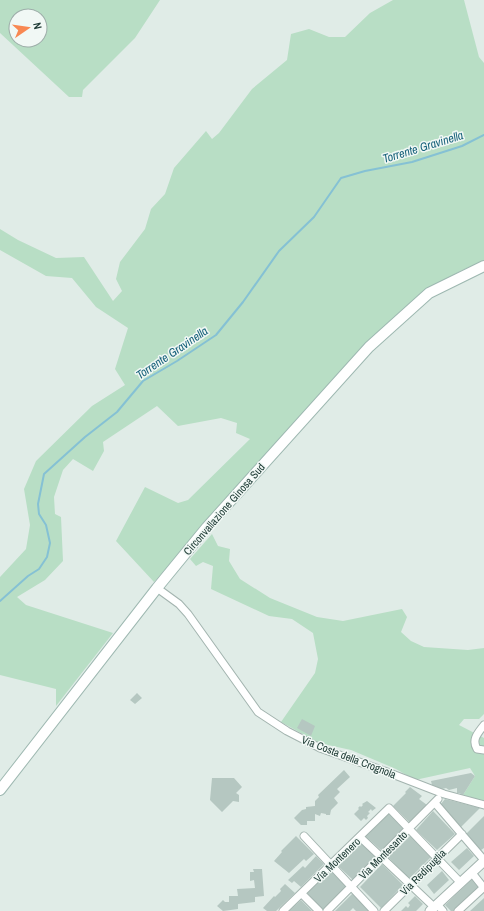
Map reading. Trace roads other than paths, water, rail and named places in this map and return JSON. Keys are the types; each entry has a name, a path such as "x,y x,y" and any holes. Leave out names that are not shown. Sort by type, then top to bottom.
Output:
{"main road":[{"name":"Circonvallazione Ginosa Sud","path":"0,790 207,526 369,348 429,293 484,266"}],"street":[{"name":"Via Costa della Crognola","path":"157,588 179,604 188,614 258,712 287,731 320,748 444,794 484,805"},
{"path":"480,750 474,745 475,738 484,725"},
{"name":"Via Montesanto","path":"328,911 436,801 462,834"},
{"name":"Via Montenero","path":"283,911 389,808 409,828"},
{"path":"409,828 460,882"},
{"path":"360,837 436,908 460,882 472,873 484,860 462,834"},
{"name":"Via Redipuglia","path":"384,911 462,834"},
{"path":"304,836 374,911"},
{"path":"458,911 484,888 472,873"},
{"path":"302,894 319,911"}],"waterway":[{"name":"Torrente Gravinella","path":"0,601 28,576 39,569 47,557 50,543 46,525 39,514 38,504 44,474 85,437 117,412 143,381 177,361 216,335 243,302 279,251 314,217 341,178 365,171 412,162 462,146 484,135"}]}
